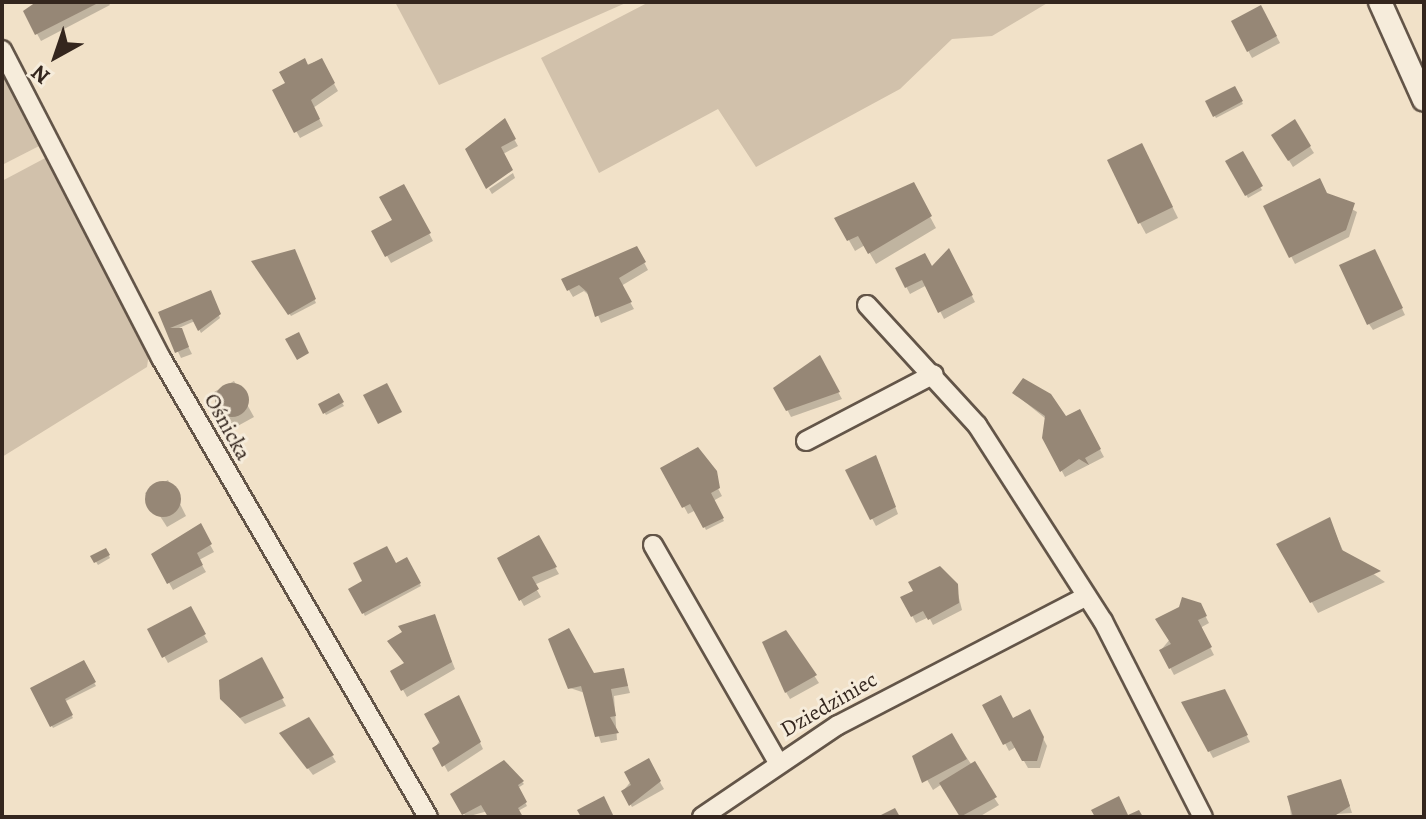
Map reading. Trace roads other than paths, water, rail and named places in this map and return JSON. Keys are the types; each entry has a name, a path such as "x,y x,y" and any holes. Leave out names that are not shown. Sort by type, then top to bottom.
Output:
{"street":[{"path":"1380,2 1424,100"},
{"name":"Ośnicka","path":"2,50 161,358 428,817"},
{"path":"867,305 934,374 977,425 1085,597 1203,817"},
{"path":"806,441 934,374"},
{"name":"Dziedziniec","path":"653,545 778,762 1085,597"},
{"path":"702,817 778,762"}]}
